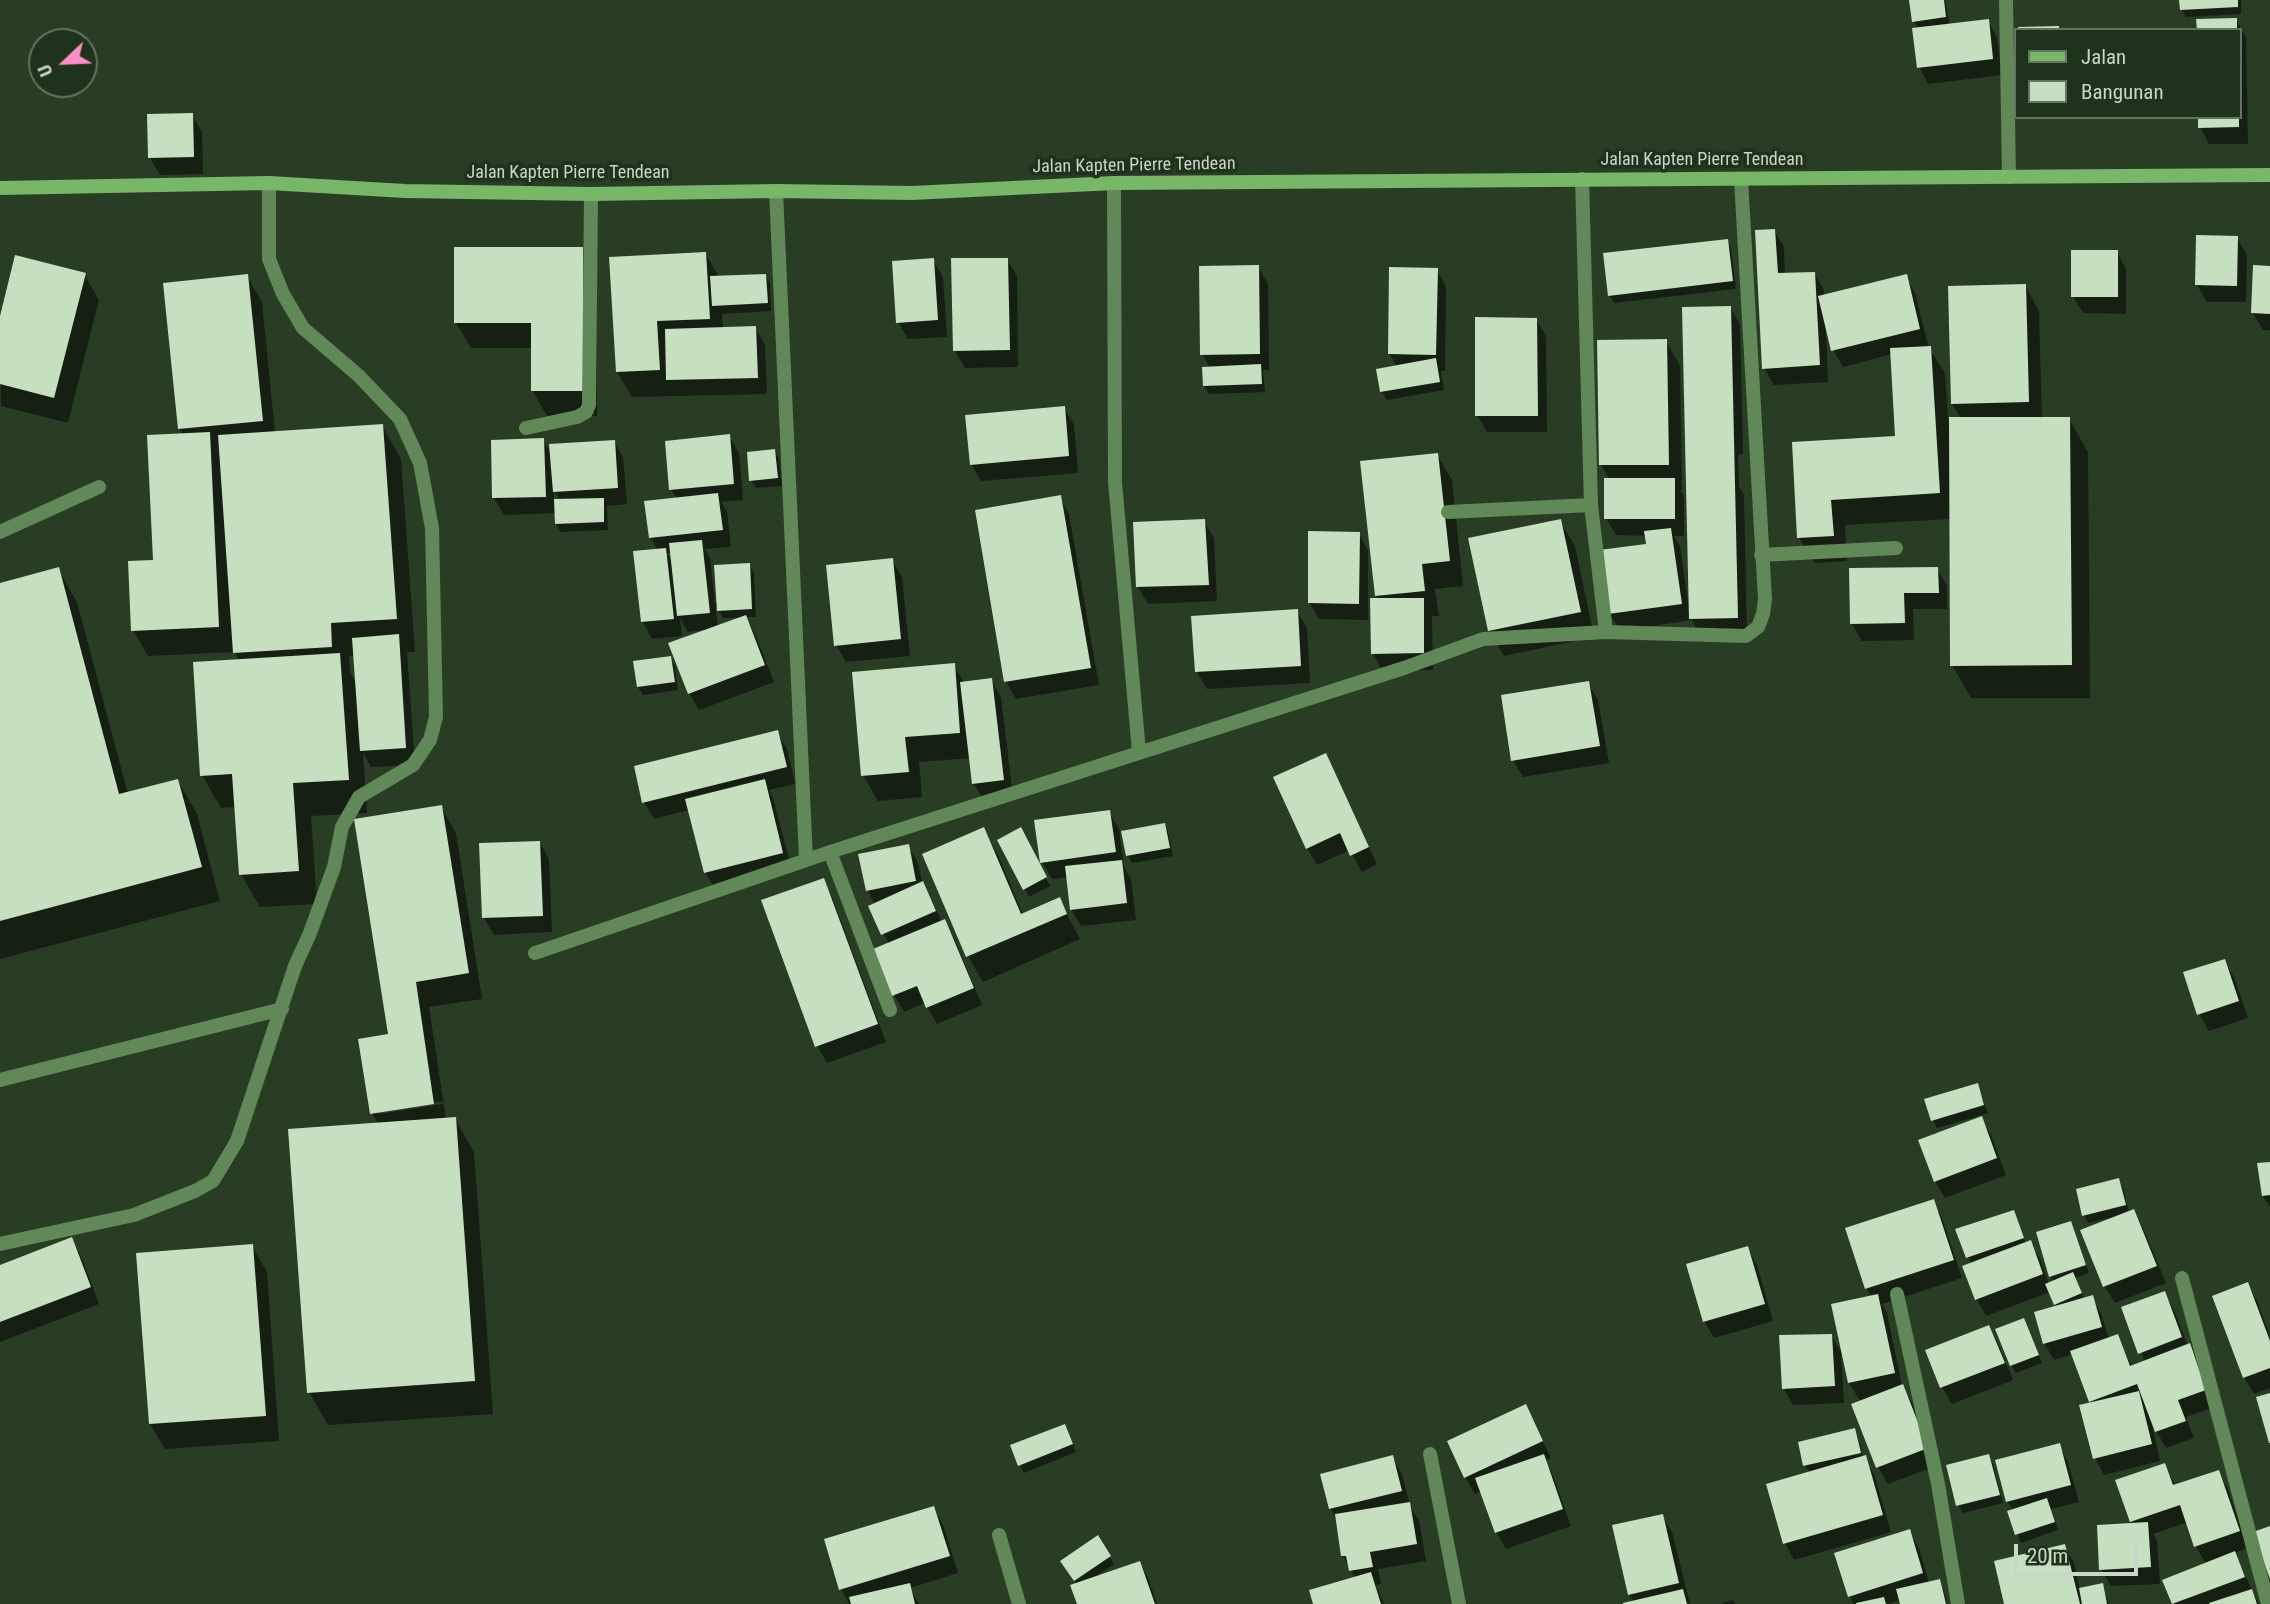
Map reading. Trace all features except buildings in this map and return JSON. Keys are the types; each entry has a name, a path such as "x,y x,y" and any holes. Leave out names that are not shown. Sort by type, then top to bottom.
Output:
{"main road":[{"name":"Jalan Kapten Pierre Tendean","path":"0,188 269,183 405,191 591,194 776,191 912,193 1114,183 2270,175"}],"street":[{"path":"2006,0 2010,177"},
{"path":"1583,179 1591,505 1606,632"},
{"path":"535,953 830,852 1404,668 1483,639 1606,632 1746,636 1758,627 1765,599 1741,179"},
{"path":"0,1244 134,1216 213,1181 237,1141 295,966 334,867 342,827 359,797 413,765 430,740 436,717 432,528 419,463 400,419 359,376 303,328 283,295 269,259 269,183"},
{"path":"1114,183 1115,482 1139,752"},
{"path":"776,191 806,860"},
{"path":"526,428 578,417 586,412 590,405 591,194"},
{"path":"0,531 99,487"},
{"path":"1447,512 1591,505"},
{"path":"1761,555 1896,548"},
{"path":"830,852 890,1010"},
{"path":"0,1080 282,1009"},
{"path":"2182,1278 2268,1604"},
{"path":"1897,1294 1938,1484 1958,1604"},
{"path":"1430,1454 1459,1604"},
{"path":"999,1535 1019,1604"}]}
